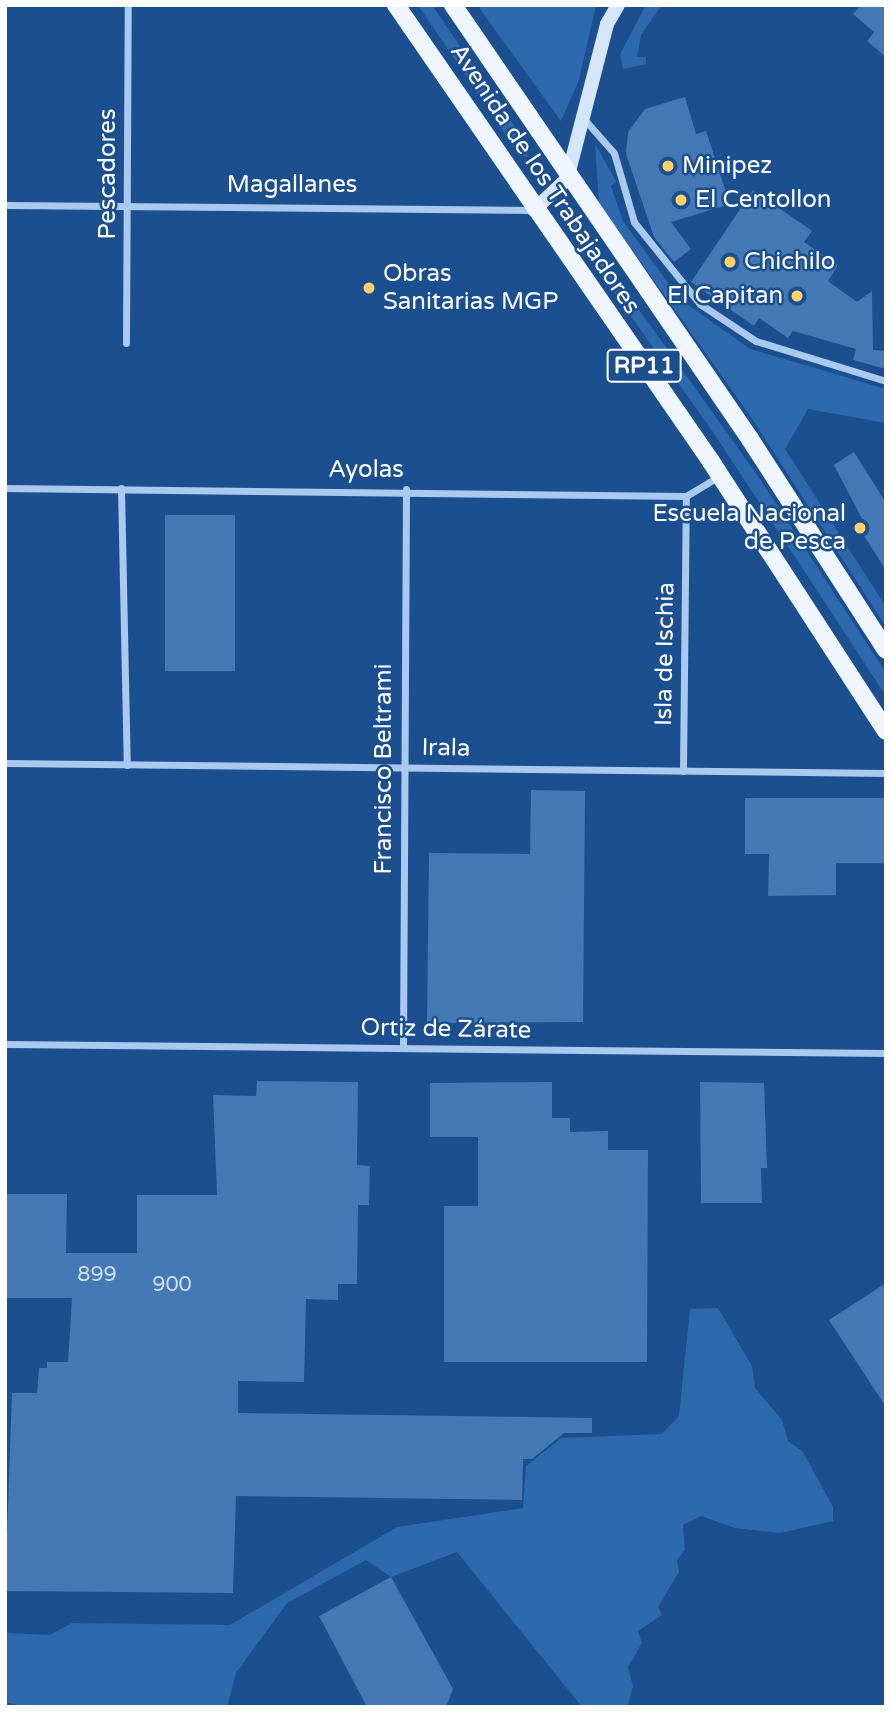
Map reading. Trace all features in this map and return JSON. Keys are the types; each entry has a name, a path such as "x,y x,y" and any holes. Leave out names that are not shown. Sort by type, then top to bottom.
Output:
{"main road":[{"name":"Avenida de los Trabajadores","path":"396,5 534,210 720,475 886,731"},
{"name":"Avenida de los Trabajadores","path":"453,5 567,179 750,439 886,650"},
{"path":"534,210 567,179 607,24 607,5"},
{"path":"607,24 618,5"}],"street":[{"name":"Pescadores","path":"126,343 128,5"},
{"path":"583,118 614,153 634,222 699,304 756,341 886,381"},
{"name":"Magallanes","path":"5,205 534,210"},
{"path":"686,496 720,475"},
{"name":"Ayolas","path":"5,488 406,489 686,496"},
{"path":"121,488 127,765"},
{"name":"Francisco Beltrami","path":"403,1048 402,767 406,489"},
{"name":"Isla de Ischia","path":"683,772 686,496"},
{"name":"Irala","path":"5,763 886,773"},
{"name":"Ortiz de Zárate","path":"5,1044 886,1053"}],"shaded area":[{"path":"418,5 432,5 529,148 527,157 519,155"},
{"path":"477,5 596,5 579,80 561,121"},
{"path":"646,5 662,5 641,35 637,57 646,57 646,64 623,69 620,54"},
{"path":"595,144 616,181 611,186 623,221 680,299 750,349 886,389 886,423 808,409 785,449 886,607 886,627 751,417 599,203"},
{"path":"568,210 760,479 886,673 886,696 715,435 562,219"},
{"path":"718,1308 752,1366 755,1388 782,1420 788,1441 803,1452 833,1507 833,1521 780,1533 735,1528 701,1516 683,1525 685,1550 677,1560 679,1572 658,1607 662,1615 638,1631 642,1643 628,1667 633,1686 627,1707 582,1707 457,1552 391,1577 366,1560 287,1603 236,1673 227,1707 23,1707 5,1702 5,1633 50,1635 72,1623 230,1625 397,1527 523,1508 526,1466 561,1438 662,1434 679,1416 690,1309"}],"building":[{"path":"861,5 886,5 886,57 867,41 874,32 853,14"},
{"path":"685,97 696,134 706,131 730,204 671,222 691,249 674,262 654,237 626,154 628,132 645,109"},
{"path":"753,190 812,231 804,242 838,265 828,281 857,302 872,291 873,350 886,351 886,369 853,360 856,349 793,331 788,338 759,318 754,326 691,282"},
{"path":"854,452 886,503 886,570 857,525 863,521 834,465"},
{"path":"165,515 235,515 235,671 165,671"},
{"path":"531,790 585,791 583,1022 427,1023 429,853 530,854"},
{"path":"745,798 886,798 886,863 836,863 836,895 768,896 769,854 745,854"},
{"path":"257,1081 358,1082 357,1165 370,1166 369,1205 358,1205 357,1284 338,1284 338,1300 306,1299 304,1382 238,1381 238,1413 592,1418 592,1433 564,1433 532,1459 523,1459 522,1500 236,1496 233,1593 5,1591 12,1393 37,1393 39,1368 47,1368 47,1362 68,1362 72,1298 5,1298 5,1194 67,1194 66,1253 137,1253 137,1195 217,1195 213,1095 256,1096"},
{"path":"552,1082 552,1118 570,1118 570,1132 608,1131 608,1150 648,1150 647,1362 444,1362 444,1206 478,1206 478,1137 430,1137 430,1083"},
{"path":"700,1082 764,1083 767,1168 761,1168 762,1203 701,1203"},
{"path":"886,1283 886,1407 829,1320"},
{"path":"391,1577 453,1689 446,1707 367,1707 319,1616"}],"place":[{"name":"Minipez","path":"668,166"},
{"name":"El Centollon","path":"681,200"},
{"name":"Chichilo","path":"730,262"},
{"name":"Obras Sanitarias MGP","path":"369,288"},
{"name":"El Capitan","path":"797,296"},
{"name":"Escuela Nacional de Pesca","path":"860,528"}]}
